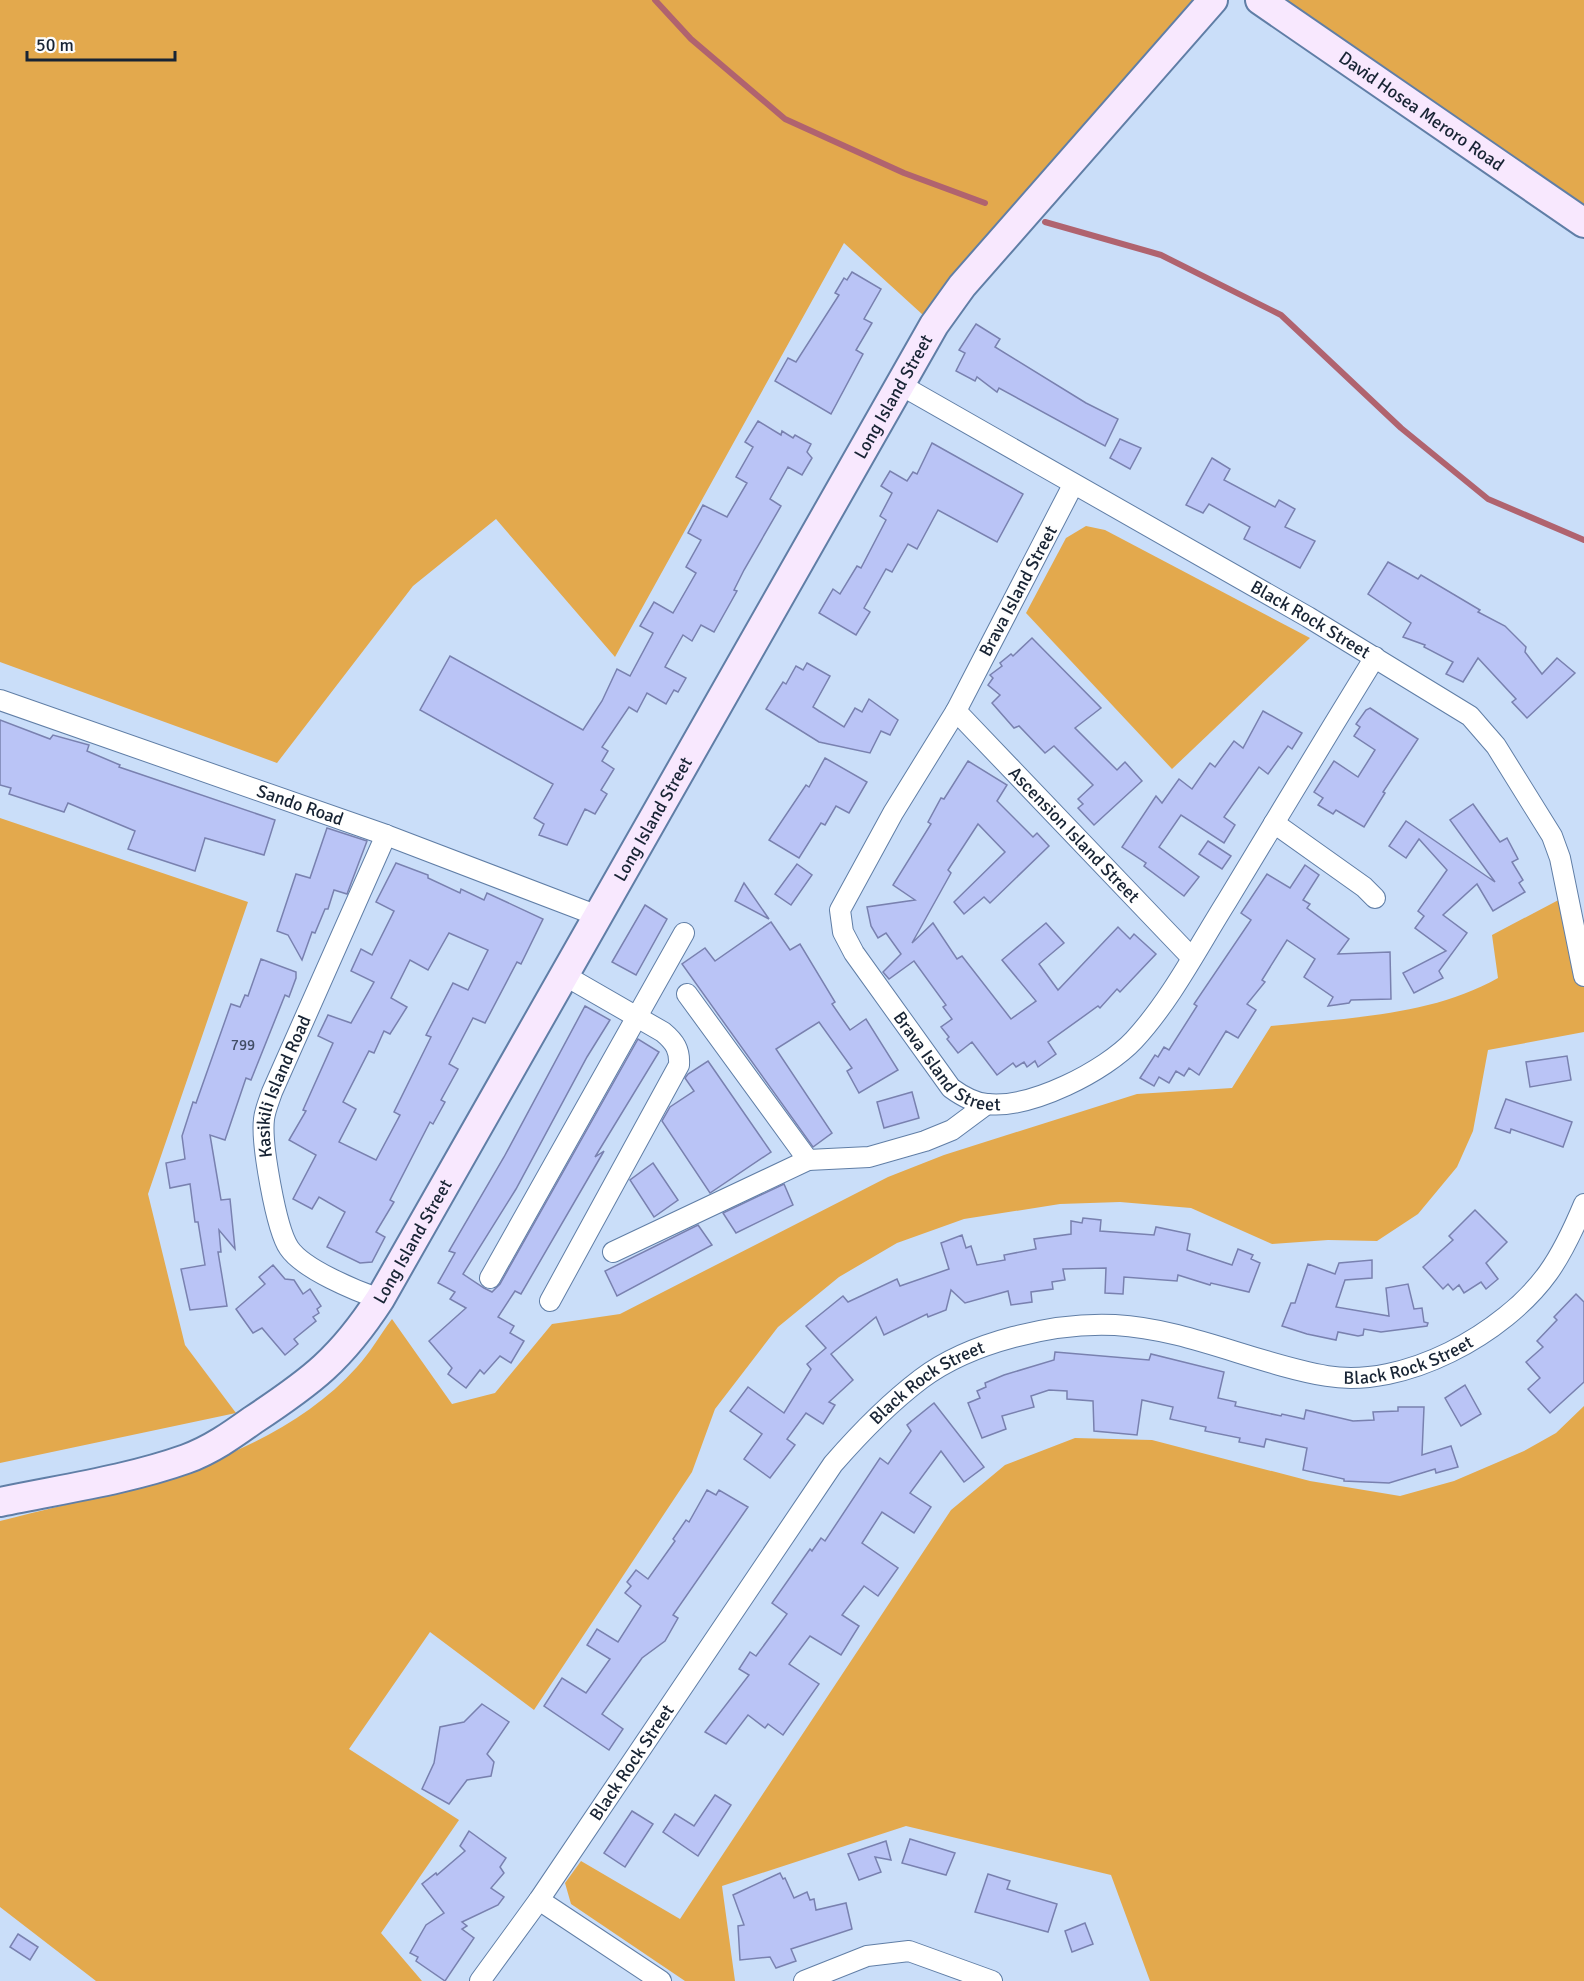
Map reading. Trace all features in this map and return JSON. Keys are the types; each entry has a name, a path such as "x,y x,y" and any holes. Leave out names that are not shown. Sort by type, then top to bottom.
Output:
{"street":[{"name":"Long Island Street","path":"0,1502 160,1468 219,1444 307,1384 336,1358 358,1333 380,1299 934,325 962,286 1213,0"},
{"name":"David Hosea Meroro Road","path":"1260,0 1584,222"},
{"name":"Black Rock Street","path":"899,384 1375,657 1470,716 1500,751 1552,836 1560,858 1584,976"},
{"name":"Brava Island Street","path":"1073,485 956,711 893,813 840,910 843,932 854,953 951,1088 965,1098 987,1104 1011,1103 1040,1095 1082,1078 1111,1060 1134,1040 1192,958 1375,657"},
{"name":"Sando Road","path":"0,700 386,835 598,916"},
{"name":"Ascension Island Street","path":"956,711 1192,958"},
{"path":"1274,824 1364,887 1375,898"},
{"name":"Kasikili Island Road","path":"380,1299 316,1269 300,1259 289,1248 278,1222 264,1125 272,1092 386,835"},
{"path":"490,1278 684,933"},
{"path":"550,1301 679,1065 680,1053 673,1041 564,975"},
{"path":"687,994 808,1160"},
{"path":"614,1252 808,1160 869,1156 925,1141 952,1130 987,1104"},
{"name":"Black Rock Street","path":"480,1981 539,1900 833,1464 887,1407 923,1378 961,1356 1012,1338 1059,1328 1114,1325 1155,1330 1293,1370 1330,1377 1363,1378 1403,1370 1452,1351 1489,1330 1522,1302 1548,1273 1572,1233 1584,1204"},
{"path":"539,1900 661,1981"},
{"path":"804,1981 867,1956 909,1951 992,1981"}],"shaded area":[{"path":"0,0 1213,0 934,325 844,243 615,657 496,519 413,586 277,763 0,662"},
{"path":"1260,0 1584,0 1584,223"},
{"path":"1086,526 1105,530 1310,638 1172,769 1026,613 1066,538"},
{"path":"0,818 248,902 148,1194 185,1345 236,1413 0,1463"},
{"path":"1568,895 1584,976 1584,1032 1488,1050 1473,1131 1457,1167 1418,1214 1377,1241 1328,1240 1272,1244 1191,1208 1120,1202 1060,1204 964,1219 897,1243 839,1277 778,1327 715,1409 692,1472 534,1710 430,1632 349,1749 459,1820 381,1933 422,1981 96,1981 0,1907 0,1521 143,1484 191,1469 238,1450 282,1427 322,1400 357,1367 392,1319 452,1404 495,1393 552,1324 620,1314 888,1177 944,1155 1137,1094 1232,1088 1271,1026 1417,1008 1472,991 1498,978 1492,935"},
{"path":"1584,1406 1584,1981 1150,1981 1111,1875 906,1826 722,1886 735,1981 685,1981 571,1904 565,1883 581,1861 680,1919 951,1510 1005,1465 1075,1438 1152,1440 1310,1481 1400,1496 1454,1481 1524,1451 1556,1433"}],"building":[{"path":"852,272 881,289 864,319 872,323 856,350 863,354 831,414 775,381 788,358 796,362 839,295 835,293 844,278 847,280"},
{"path":"976,324 1000,339 995,347 1086,403 1118,419 1105,446 999,388 997,392 977,377 975,381 956,371 965,353 959,350"},
{"path":"758,421 781,435 782,431 793,438 795,435 811,444 807,452 812,458 802,475 788,467 770,499 781,506 744,570 734,590 737,591 714,632 701,625 692,641 683,635 665,667 686,678 678,692 674,690 666,704 647,693 637,712 629,707 602,747 608,751 602,761 614,769 601,790 607,794 595,814 585,809 567,845 539,835 544,824 534,818 553,784 420,710 450,656 583,730 602,701 617,669 630,676 653,633 640,626 654,602 673,613 696,573 686,567 701,540 688,533 703,505 727,517 747,483 736,477 753,447 745,442"},
{"path":"1120,439 1141,448 1130,469 1110,458"},
{"path":"932,443 1023,494 997,542 938,510 917,549 908,544 892,572 886,569 864,608 870,612 856,635 819,613 833,589 840,594 857,566 861,568 886,520 880,516 892,493 881,486 890,471 907,481 913,472 917,474"},
{"path":"1212,458 1230,469 1224,480 1275,507 1279,500 1295,509 1285,527 1315,541 1300,568 1244,539 1250,527 1209,504 1203,513 1186,505"},
{"path":"1388,562 1418,579 1421,575 1480,610 1478,612 1505,626 1526,647 1525,652 1542,674 1557,658 1575,673 1527,718 1512,702 1516,699 1478,658 1463,682 1446,674 1453,662 1424,647 1425,645 1403,637 1411,623 1368,594"},
{"path":"1032,638 1101,708 1075,728 1117,770 1125,762 1142,781 1094,825 1078,808 1083,804 1078,799 1093,785 1054,746 1045,753 1019,726 1014,728 992,703 1000,695 988,685 993,678 990,675 1002,666 1000,663 1011,654 1013,656"},
{"path":"807,663 830,676 813,707 844,727 855,708 862,712 869,699 898,720 890,735 881,731 870,753 819,742 766,709 783,682 786,684 796,666 803,670"},
{"path":"1370,708 1418,739 1383,792 1385,793 1364,827 1336,810 1333,814 1318,805 1323,798 1314,792 1334,761 1358,777 1375,750 1354,736 1360,727 1356,724"},
{"path":"1263,711 1302,733 1292,749 1288,746 1268,774 1259,767 1224,817 1235,825 1224,843 1181,815 1159,847 1199,877 1184,896 1144,866 1146,863 1122,847 1156,796 1162,803 1179,779 1192,789 1210,763 1215,767 1234,741 1243,748"},
{"path":"0,720 50,739 53,735 89,745 87,751 120,765 119,767 275,820 264,855 205,838 195,871 128,849 135,831 68,803 64,812 9,794 11,788 0,785"},
{"path":"825,758 867,782 849,813 836,806 825,825 821,823 799,858 769,840 806,785 809,787"},
{"path":"968,761 1007,785 997,801 1033,837 1037,833 1049,846 990,903 984,897 964,914 954,902 1005,852 978,824 948,870 951,873 912,943 933,923 957,959 962,956 1011,1019 1036,1001 1002,960 1046,923 1064,943 1039,964 1058,990 1118,927 1130,939 1134,934 1156,954 1120,992 1117,989 1100,1008 1098,1006 1048,1042 1056,1054 1038,1067 1035,1061 1027,1067 1024,1062 1016,1067 1013,1063 997,1075 972,1042 958,1053 947,1039 949,1037 941,1027 952,1019 943,1007 946,1005 914,961 889,979 883,972 901,954 886,933 878,938 871,926 867,907 915,900 893,885 931,824 928,822 941,798 944,799"},
{"path":"1473,804 1500,842 1507,838 1518,859 1512,862 1523,880 1519,883 1525,892 1493,911 1477,884 1443,915 1467,933 1439,971 1443,978 1414,993 1403,973 1446,951 1415,928 1424,916 1418,911 1447,870 1419,839 1406,858 1389,846 1406,821 1495,882 1450,820"},
{"path":"327,828 367,841 347,894 334,890 328,909 325,909 315,933 312,932 302,960 288,935 277,931 296,874 310,878"},
{"path":"1208,841 1231,856 1222,869 1199,854"},
{"path":"396,863 428,875 428,878 460,893 461,889 484,900 487,893 543,919 521,964 517,962 485,1023 473,1018 449,1064 458,1069 441,1100 445,1102 433,1124 430,1122 390,1200 394,1202 376,1232 385,1237 372,1262 360,1263 327,1247 345,1212 319,1197 312,1209 293,1199 316,1155 289,1140 306,1111 303,1110 333,1043 318,1036 328,1015 351,1023 374,982 351,971 361,949 372,955 394,911 376,902","holes":["449,933 488,950 468,990 453,983 426,1035 431,1037 394,1112 400,1115 376,1160 339,1142 356,1109 343,1102 369,1051 374,1053 384,1031 390,1034 407,1007 391,998 410,960 428,970"]},
{"path":"797,864 812,875 791,905 775,894"},
{"path":"1305,865 1319,875 1303,900 1310,904 1307,908 1349,939 1338,954 1390,952 1391,999 1351,1000 1349,1003 1328,1006 1333,997 1304,977 1315,959 1287,940 1262,980 1265,982 1247,1004 1256,1010 1238,1038 1226,1031 1199,1075 1189,1068 1184,1076 1176,1071 1169,1083 1159,1077 1154,1086 1140,1078 1155,1055 1158,1057 1164,1047 1169,1050 1197,1006 1194,1004 1251,920 1241,913 1267,874 1290,888"},
{"path":"744,883 769,919 735,901"},
{"path":"645,905 667,919 636,975 612,962"},
{"path":"771,922 790,950 800,944 835,1002 832,1004 850,1030 866,1019 898,1070 859,1093 847,1071 852,1068 819,1022 776,1049 832,1133 813,1147 682,964 705,948 715,961"},
{"path":"261,959 296,972 296,978 289,997 285,995 251,1080 246,1078 225,1140 210,1135 221,1200 230,1199 235,1249 219,1230 221,1252 218,1252 227,1306 190,1310 181,1269 205,1265 198,1222 195,1222 190,1184 170,1188 166,1163 185,1159 182,1136 193,1102 196,1103 231,1004 240,1007 245,995 248,996"},
{"path":"585,1006 610,1020 587,1057 516,1189 463,1274 484,1288 492,1292 500,1284 638,1039 659,1052 595,1157 604,1151 521,1294 515,1291 498,1317 514,1326 510,1333 524,1341 511,1363 500,1356 484,1374 480,1370 466,1388 448,1374 452,1368 429,1341 466,1308 450,1299 455,1292 438,1283 455,1253 449,1251 504,1157"},
{"path":"1567,1056 1571,1080 1530,1087 1526,1062"},
{"path":"708,1061 771,1152 710,1193 662,1121 670,1107 694,1091 685,1078 688,1074"},
{"path":"912,1092 919,1118 884,1128 877,1102"},
{"path":"1506,1099 1572,1122 1563,1147 1511,1129 1510,1133 1495,1128"},
{"path":"653,1163 678,1200 654,1217 630,1180"},
{"path":"784,1184 793,1205 736,1233 723,1213"},
{"path":"1475,1210 1507,1242 1486,1263 1498,1279 1486,1289 1481,1282 1464,1293 1459,1285 1453,1290 1448,1284 1443,1289 1423,1267 1453,1240 1449,1236"},
{"path":"1083,1218 1101,1220 1100,1231 1154,1235 1156,1227 1190,1234 1187,1250 1232,1265 1238,1249 1253,1255 1251,1259 1260,1263 1249,1292 1211,1283 1210,1285 1178,1275 1177,1281 1124,1277 1123,1294 1105,1293 1106,1268 1063,1269 1065,1280 1052,1282 1053,1289 1031,1292 1032,1302 1011,1305 1008,1291 965,1303 951,1290 946,1310 928,1317 927,1314 884,1335 876,1317 831,1354 853,1380 829,1402 835,1405 823,1424 806,1413 787,1439 795,1445 770,1478 744,1459 762,1434 730,1411 748,1387 784,1413 811,1369 807,1364 826,1348 806,1326 843,1296 848,1302 897,1279 900,1286 949,1269 941,1243 962,1235 966,1248 971,1246 977,1265 1005,1260 1004,1255 1036,1249 1034,1239 1071,1234 1071,1221 1082,1223"},
{"path":"698,1225 712,1245 617,1296 605,1271"},
{"path":"1372,1260 1372,1278 1345,1280 1336,1307 1389,1316 1386,1288 1408,1284 1414,1309 1422,1308 1424,1322 1428,1323 1427,1326 1381,1332 1364,1329 1363,1335 1358,1336 1338,1332 1336,1340 1282,1326 1291,1303 1295,1303 1308,1264 1335,1274 1339,1263"},
{"path":"273,1265 285,1279 294,1280 303,1294 310,1289 321,1306 317,1309 319,1313 313,1317 316,1321 294,1339 298,1344 285,1355 262,1328 253,1333 236,1309 265,1284 259,1277"},
{"path":"1576,1294 1584,1302 1584,1382 1550,1413 1528,1389 1540,1378 1526,1362 1543,1347 1537,1341 1557,1320 1554,1317"},
{"path":"1055,1352 1149,1360 1151,1354 1224,1372 1218,1398 1236,1402 1235,1406 1281,1416 1282,1414 1304,1419 1306,1410 1353,1421 1374,1420 1373,1412 1398,1411 1398,1407 1424,1407 1422,1455 1451,1446 1458,1467 1436,1473 1435,1469 1389,1483 1344,1481 1344,1479 1303,1470 1307,1448 1266,1439 1264,1447 1239,1442 1240,1438 1205,1431 1206,1427 1170,1419 1173,1407 1142,1400 1137,1435 1094,1431 1093,1401 1067,1399 1067,1391 1049,1390 1031,1396 1034,1407 1002,1416 1006,1429 982,1438 968,1403 980,1398 977,1391 986,1387 985,1383 1004,1375 1054,1360"},
{"path":"1465,1385 1481,1414 1461,1426 1445,1398"},
{"path":"934,1403 984,1467 964,1482 941,1451 910,1493 931,1507 914,1533 882,1512 862,1543 898,1568 878,1596 864,1586 842,1615 859,1626 841,1655 810,1636 789,1664 819,1684 783,1735 768,1724 765,1728 748,1715 726,1744 705,1732 749,1675 739,1669 750,1652 756,1656 787,1614 772,1603 810,1549 812,1551 821,1538 825,1541 880,1458 888,1464 911,1431 907,1425"},
{"path":"707,1490 716,1495 719,1490 748,1507 673,1615 678,1618 665,1641 642,1658 602,1714 623,1729 609,1750 544,1706 562,1678 586,1693 610,1659 587,1645 597,1629 618,1642 641,1606 625,1593 631,1586 627,1582 636,1570 648,1579 675,1541 673,1539 686,1520 689,1522"},
{"path":"482,1704 509,1722 487,1754 494,1762 491,1776 467,1780 449,1804 422,1789 434,1763 440,1727 464,1722"},
{"path":"715,1795 731,1805 698,1856 663,1832 675,1814 694,1826"},
{"path":"632,1811 653,1824 625,1867 604,1853"},
{"path":"469,1831 506,1858 500,1867 504,1873 491,1888 504,1897 498,1905 462,1922 467,1926 462,1929 474,1938 445,1981 416,1961 418,1957 410,1953 426,1925 444,1913 422,1884 436,1873 437,1875 465,1851 460,1846"},
{"path":"910,1839 955,1853 946,1875 902,1863"},
{"path":"886,1841 891,1860 875,1857 881,1872 859,1880 848,1854"},
{"path":"780,1873 783,1879 785,1878 794,1898 807,1892 810,1900 814,1899 816,1910 846,1903 852,1929 791,1949 796,1961 776,1968 770,1957 740,1960 738,1926 744,1925 733,1895"},
{"path":"988,1874 1010,1881 1007,1889 1057,1904 1048,1932 975,1912"},
{"path":"1085,1923 1093,1944 1072,1952 1065,1931"},
{"path":"18,1934 38,1947 30,1960 10,1947"}],"waterway":[{"path":"655,0 691,39 785,119 904,173 985,203"},
{"path":"1045,222 1161,255 1281,315 1401,428 1488,499 1584,540"}]}
